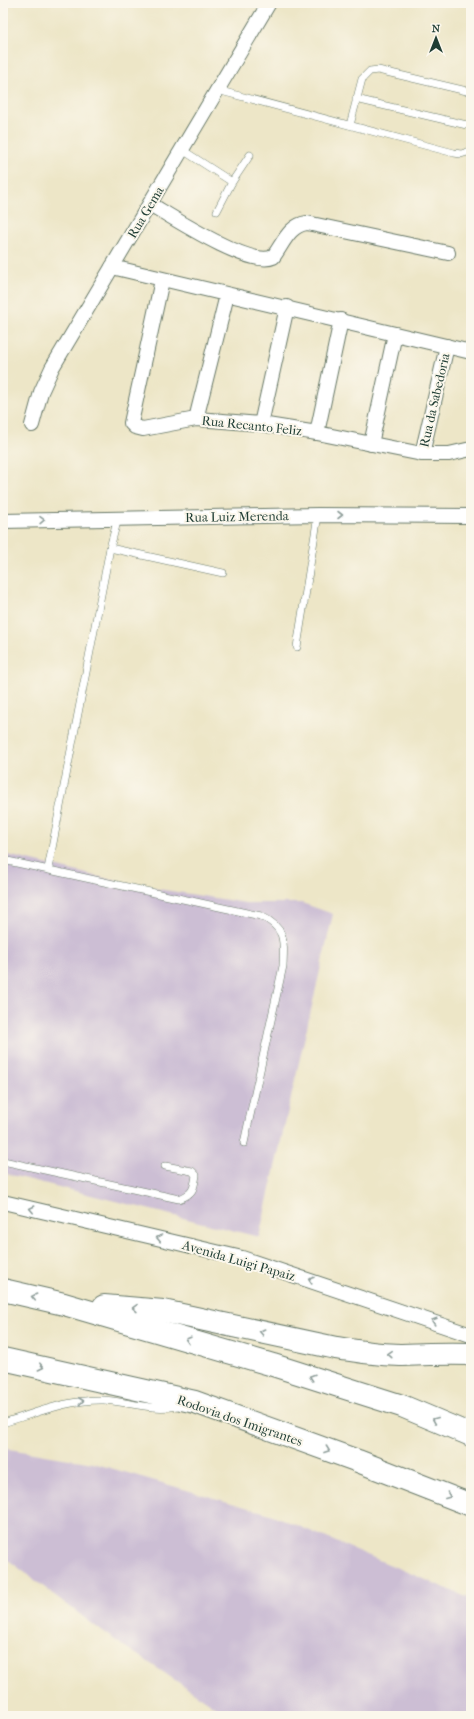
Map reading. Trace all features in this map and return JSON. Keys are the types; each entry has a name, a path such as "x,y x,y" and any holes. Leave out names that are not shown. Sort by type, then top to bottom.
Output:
{"highway":[{"path":"3,1290 64,1304 272,1365 402,1406 471,1435"},
{"path":"64,1304 163,1311 336,1348 364,1352 400,1355 431,1353 471,1354"},
{"name":"Rodovia dos Imigrantes","path":"3,1359 195,1402 358,1461 471,1505"}],"street":[{"name":"Rua Gema","path":"32,425 40,392 181,149 269,3"},
{"path":"150,204 223,245 264,259 273,257 293,228 300,224 306,223 448,252"},
{"path":"112,267 227,295 287,307 471,352"},
{"name":"Rua Recanto Feliz","path":"162,280 131,423 135,427 143,429 196,419 261,424 317,433 422,454 449,454 471,449"},
{"path":"196,419 227,295"},
{"path":"261,424 287,307"},
{"path":"317,433 341,320"},
{"path":"370,444 395,334"},
{"name":"Rua da Sabedoria","path":"422,454 447,346"},
{"name":"Rua Luiz Merenda","path":"3,521 318,515 471,516"},
{"name":"Avenida Luigi Papaiz","path":"3,1202 242,1258 471,1334"}],"lane":[{"path":"350,124 362,79 365,74 378,70 471,92"},
{"path":"217,90 350,124 454,153 461,154 471,151"},
{"path":"356,99 471,126"},
{"path":"181,149 232,182"},
{"path":"217,211 232,182 250,155"},
{"path":"297,647 318,515"},
{"path":"48,869 110,548 118,518"},
{"path":"110,548 223,573"},
{"path":"3,860 261,916 274,922 281,931 284,942 283,966 244,1143"},
{"path":"3,1161 179,1199 189,1196 195,1187 196,1175 192,1171 164,1166"},
{"path":"5,1421 68,1403 89,1400 105,1400 160,1408 195,1402"}],"shaded area":[{"path":"3,854 133,885 246,903 302,903 333,914 259,1237 3,1173"},
{"path":"3,1448 93,1463 270,1514 471,1599 471,1716 229,1716 103,1632 3,1556"}]}
